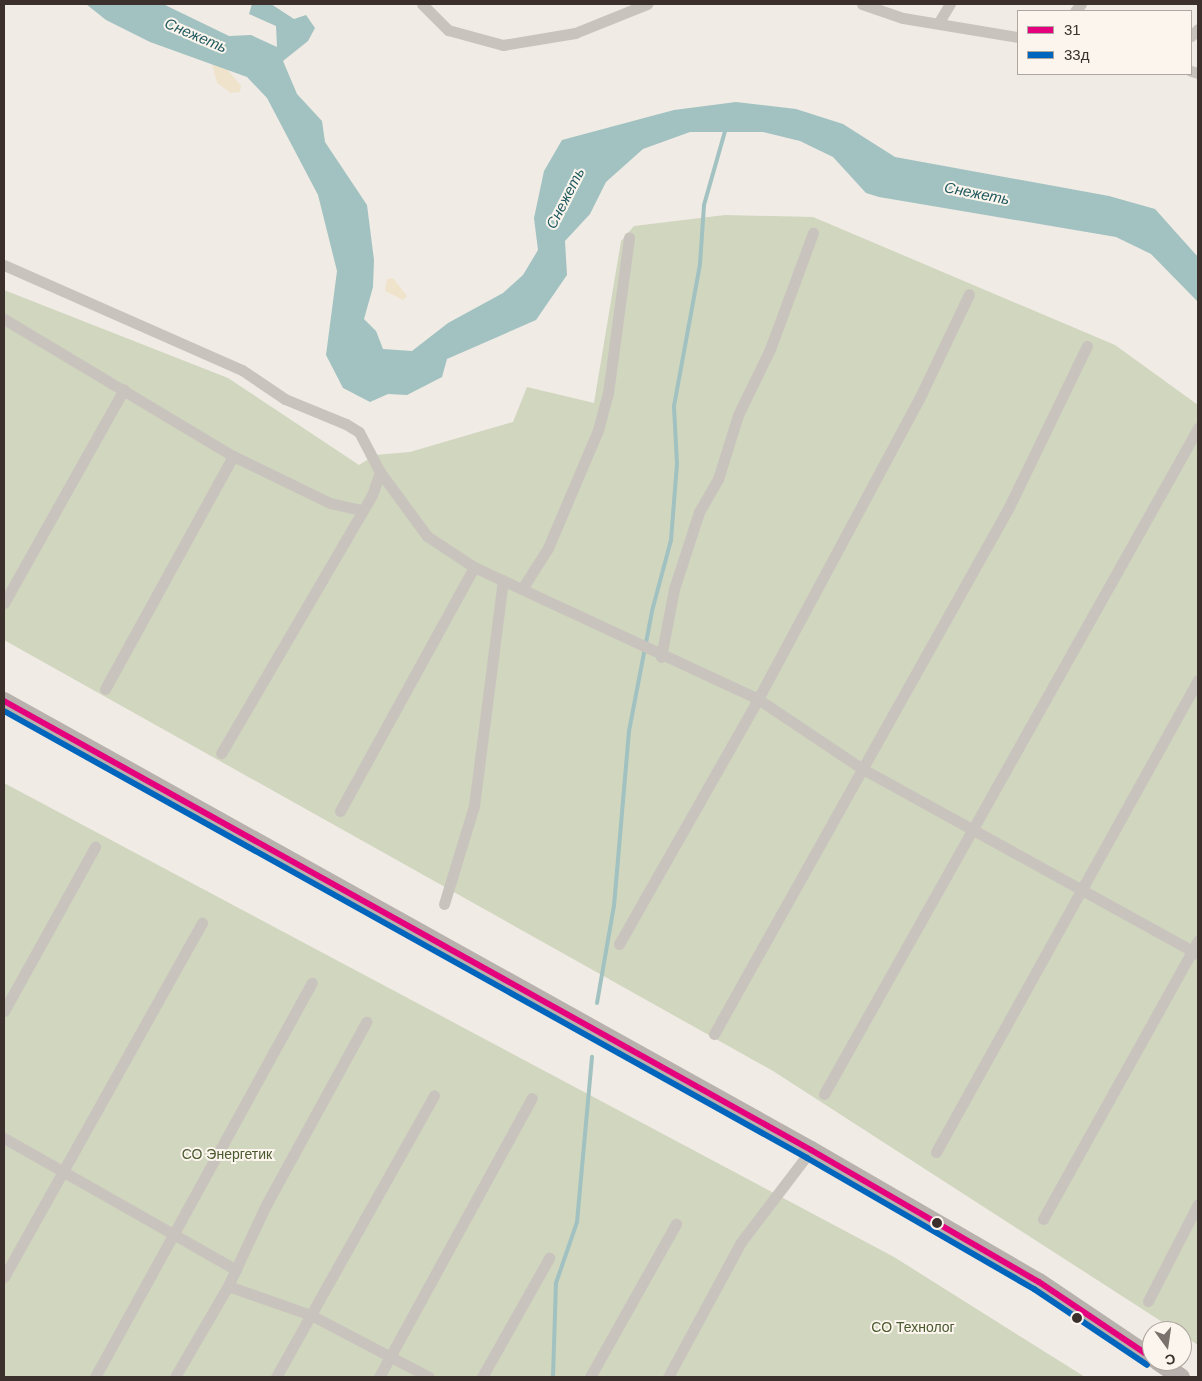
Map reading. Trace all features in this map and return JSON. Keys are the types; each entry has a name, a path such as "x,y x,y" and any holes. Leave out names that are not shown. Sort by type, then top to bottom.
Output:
{"main road":[{"path":"4,701 811,1150 1039,1282 1142,1351"}],"street":[{"path":"422,4 448,30 503,45 574,33 647,4"},
{"path":"862,4 903,18 939,22 1017,37"},
{"path":"939,22 950,4"},
{"path":"661,657 674,589 699,512 718,478 738,415 770,349 813,233"},
{"path":"522,590 548,548 598,430 608,394 629,237"},
{"path":"4,265 242,370 284,399 346,424 359,432 380,472 427,536 474,567 661,657 758,699 861,768 1195,953"},
{"path":"619,944 758,699 919,399 969,294"},
{"path":"4,319 124,389 233,456 330,502 360,510"},
{"path":"714,1034 861,768 1010,507 1087,346"},
{"path":"4,603 124,389"},
{"path":"824,1094 970,828 1198,428"},
{"path":"105,689 233,456"},
{"path":"221,754 380,472"},
{"path":"340,811 474,567"},
{"path":"444,904 474,806 503,580"},
{"path":"936,1152 1198,680"},
{"path":"4,1011 95,847"},
{"path":"4,1277 202,922"},
{"path":"1043,1219 1195,953 1198,940"},
{"path":"95,1377 171,1235 312,983"},
{"path":"175,1377 228,1286 266,1205 366,1022"},
{"path":"276,1377 434,1095"},
{"path":"379,1377 532,1098"},
{"path":"4,1138 60,1174 236,1270"},
{"path":"668,1377 741,1242 811,1150"},
{"path":"1148,1302 1198,1204"},
{"path":"590,1377 676,1224"},
{"path":"482,1377 549,1258"},
{"path":"228,1286 311,1315 389,1359 429,1377"}],"green space":[{"path":"725,215 813,217 1115,345 1198,405 1198,1345 1192,1341 1192,1321 1161,1321 773,1071 4,640 4,290 228,378 359,465 375,455 410,452 513,422 527,387 594,403 621,241 634,226"},
{"name":"СО Энергетик","path":"4,783 894,1257 1085,1377 4,1377"}],"sand":[{"path":"212,64 227,69 241,86 240,92 231,93 217,83"},
{"path":"393,278 407,296 403,300 385,291 387,279"}],"water":[{"name":"Снежеть","path":"86,4 163,4 229,36 251,35 277,47 276,26 249,14 252,4 271,4 294,19 306,15 315,28 308,41 283,61 297,94 322,121 325,142 367,205 374,260 373,287 364,319 376,331 383,349 412,351 448,323 503,293 523,275 538,250 534,218 544,171 562,140 674,110 736,102 796,109 843,124 895,157 1109,196 1155,209 1198,257 1198,302 1151,254 1116,237 879,197 866,193 833,157 800,141 763,132 690,132 643,149 606,182 590,214 565,241 567,275 536,320 447,359 442,377 407,395 388,394 370,402 343,388 326,355 337,271 318,195 267,98 247,77 150,42 106,20"}],"waterway":[{"path":"597,1003 614,906 629,731 652,611 671,540 677,464 674,406 700,264 704,205 726,128"},
{"path":"553,1377 556,1283 577,1222 592,1057"}],"transit line":[{"name":"31","path":"4,701 811,1150 1039,1282 1142,1351"},
{"name":"33д","path":"4,711 807,1158 1034,1289 1142,1362"}],"park label":[{"name":"СО Технолог","path":"913,1327"}]}
